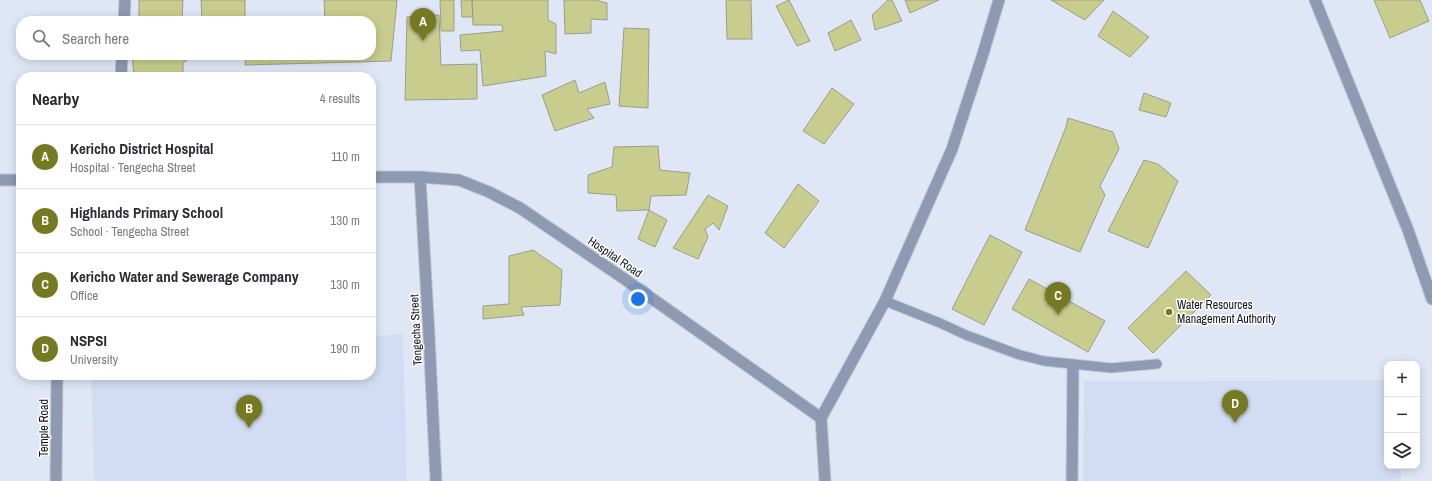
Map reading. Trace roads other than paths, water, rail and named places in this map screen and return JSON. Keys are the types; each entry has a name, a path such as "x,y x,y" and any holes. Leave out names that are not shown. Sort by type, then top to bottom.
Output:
{"street":[{"path":"124,0 124,16"},
{"path":"825,481 821,418 885,301 952,149 999,0"},
{"path":"1315,0 1405,223 1432,299"},
{"path":"121,72 122,60"},
{"name":"Hospital Road","path":"376,177 420,177 459,180 489,192 520,208 624,278 821,418"},
{"name":"Tengecha Street","path":"420,177 436,481"},
{"path":"0,180 16,180"},
{"path":"1072,481 1073,365"},
{"name":"Temple Road","path":"56,481 57,380"}],"lane":[{"path":"885,301 1011,352 1044,361 1111,368 1157,364"}],"place":[{"name":"Kericho District Hospital","path":"423,41"},
{"name":"Water Resources Management Authority","path":"1169,312"},
{"name":"Kericho Water and Sewerage Company","path":"1058,315"},
{"name":"NSPSI","path":"1235,423"},
{"name":"Highlands Primary School","path":"249,428"}]}
